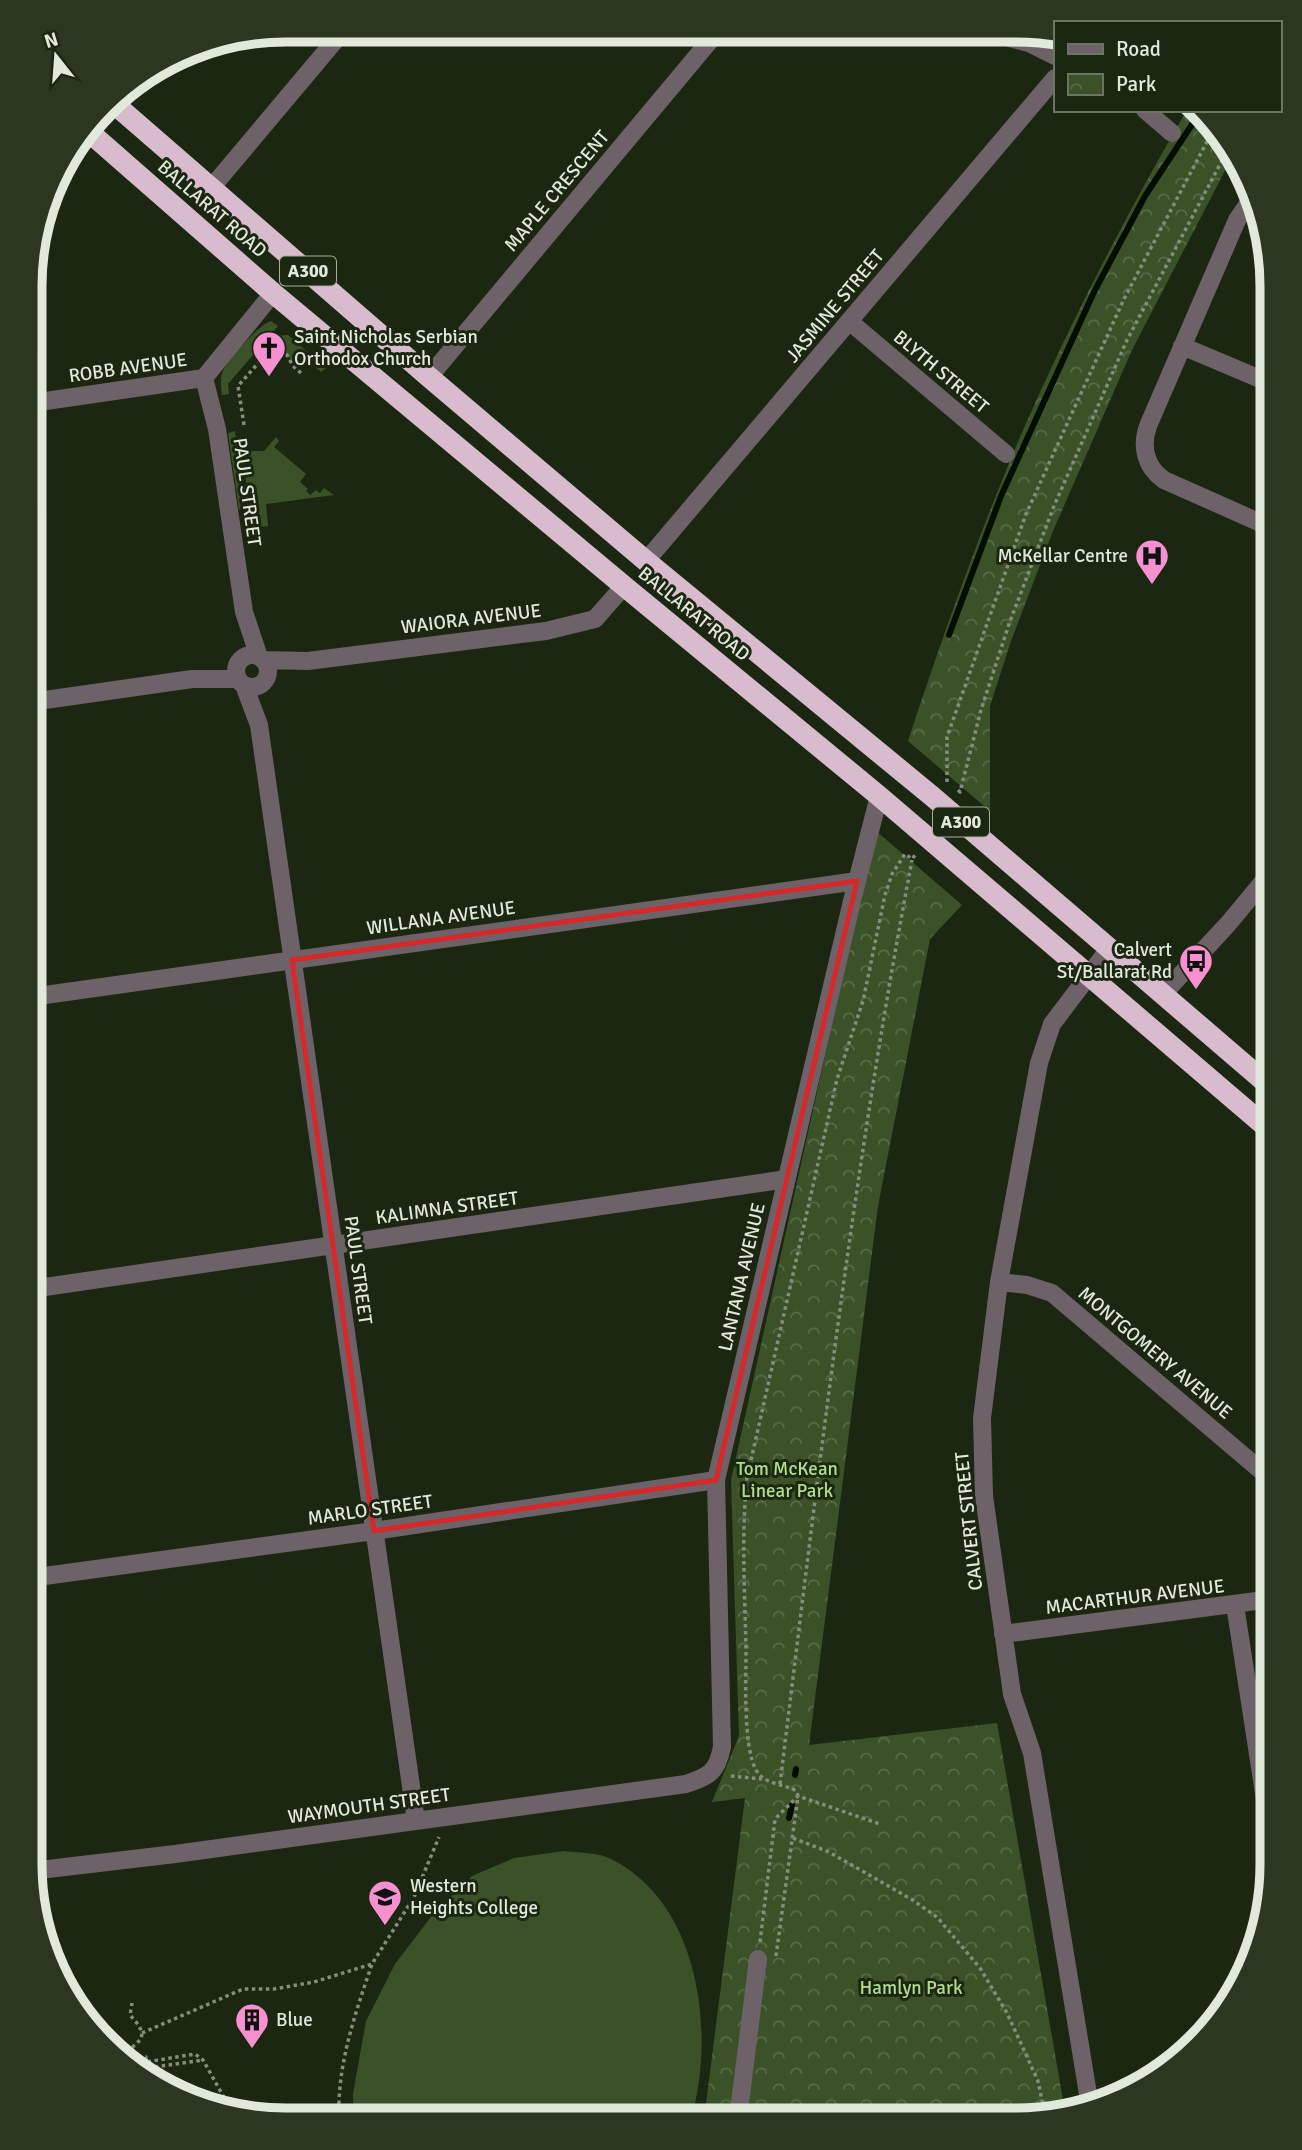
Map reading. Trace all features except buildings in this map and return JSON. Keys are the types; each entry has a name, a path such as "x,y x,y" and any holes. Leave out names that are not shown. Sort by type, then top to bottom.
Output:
{"highway":[{"name":"BALLARAT ROAD","path":"119,108 646,561 940,789 1109,949 1260,1077"},
{"name":"BALLARAT ROAD","path":"94,136 273,293 879,796 1259,1121"},
{"path":"624,586 646,561"}],"street":[{"path":"212,187 334,42"},
{"name":"MAPLE CRESCENT","path":"429,377 709,42"},
{"path":"1028,43 1054,56"},
{"name":"JASMINE STREET","path":"646,561 1054,79"},
{"path":"1147,112 1172,133"},
{"path":"1247,206 1237,220 1146,430 1144,448 1154,472 1164,480 1260,523"},
{"name":"ROBB AVENUE","path":"42,402 204,378 273,293"},
{"name":"BLYTH STREET","path":"849,321 1006,454"},
{"path":"1182,346 1260,379"},
{"name":"PAUL STREET","path":"204,378 217,429 244,612 416,1821"},
{"name":"WAIORA AVENUE","path":"42,700 308,661 546,631 595,619 624,586"},
{"name":"LANTANA AVENUE","path":"719,1775 722,1747 716,1480 879,796"},
{"name":"WILLANA AVENUE","path":"42,995 857,881"},
{"path":"1162,995 1260,886"},
{"name":"CALVERT STREET","path":"1088,2097 1032,1753 1012,1694 984,1496 982,1418 999,1282 1039,1063 1052,1024 1109,949"},
{"name":"KALIMNA STREET","path":"42,1287 787,1179"},
{"name":"MONTGOMERY AVENUE","path":"999,1282 1027,1285 1052,1293 1259,1469"},
{"name":"MARLO STREET","path":"42,1576 716,1480"},
{"name":"MACARTHUR AVENUE","path":"1003,1634 1259,1602"},
{"path":"1235,1605 1259,1761"},
{"name":"WAYMOUTH STREET","path":"42,1870 686,1784 719,1775"},
{"path":"740,2108 767,1959"}],"path":[{"path":"1210,137 1124,299 1026,514 947,737 940,789 960,792 981,710 1009,624 1054,506 1128,340 1223,158"},
{"path":"244,425 238,386 268,352 272,356 280,353 287,355 301,373"},
{"path":"764,1780 752,1759 747,1705 744,1515 747,1478 837,1079 863,1001 885,895 898,863 905,854 912,859 929,839"},
{"path":"780,1784 835,1340 890,977 912,860"},
{"path":"719,1775 764,1780 797,1792 793,1838 767,1959"},
{"path":"798,1796 880,1824"},
{"path":"767,1959 775,1819 798,1796"},
{"path":"340,2108 345,2050 372,1964 414,1897 439,1836"},
{"path":"793,1838 830,1852 937,1917 980,1968 1007,2014 1038,2081 1043,2106"},
{"path":"142,2033 243,1989 274,1989 326,1980 372,1964"},
{"path":"130,2052 141,2039 142,2033 130,2015 132,2003"},
{"path":"137,2058 146,2057 147,2064 195,2054 203,2060 226,2101"}],"highlighted area":[{"path":"857,881 716,1480 374,1531 292,960"}],"green space":[{"path":"1188,112 1210,137 1228,165 1132,350 1053,531 1011,641 990,706 990,811 908,741 961,588 1020,437 1058,354 1142,190"},
{"path":"271,321 278,326 228,384 229,394 222,395 221,378 225,367 251,336"},
{"path":"288,335 326,368 321,372 308,361 292,363 286,353 276,352 273,355 265,348 275,336"},
{"path":"235,431 246,508 239,510 228,433"},
{"path":"276,437 279,441 274,447 306,474 300,482 310,495 316,490 320,493 324,488 334,495 266,504 268,526 253,528 240,440 244,451 264,451"},
{"path":"875,830 962,905 930,939 878,1206 809,1745 997,1723 1064,2103 1016,2108 705,2108 745,1798 712,1802 739,1736 731,1480"},
{"path":"564,1851 606,1857 641,1879 665,1906 682,1938 694,1973 700,2011 702,2048 693,2108 354,2108 353,2094 366,2021 395,1964 434,1913 472,1876 514,1858"}],"waterway":[{"path":"949,635 1001,496 1094,292 1145,196 1195,120"},
{"path":"795,1775 796,1769"},
{"path":"789,1818 792,1805"}],"place":[{"name":"Saint Nicholas Serbian Orthodox Church","path":"269,378"},
{"name":"McKellar Centre","path":"1152,586"},
{"name":"Calvert St/Ballarat Rd","path":"1196,991"},
{"name":"Western Heights College","path":"385,1927"},
{"name":"Blue","path":"252,2050"}],"park label":[{"name":"Tom McKean Linear Park","path":"787,1480"},
{"name":"Hamlyn Park","path":"911,1988"}]}
